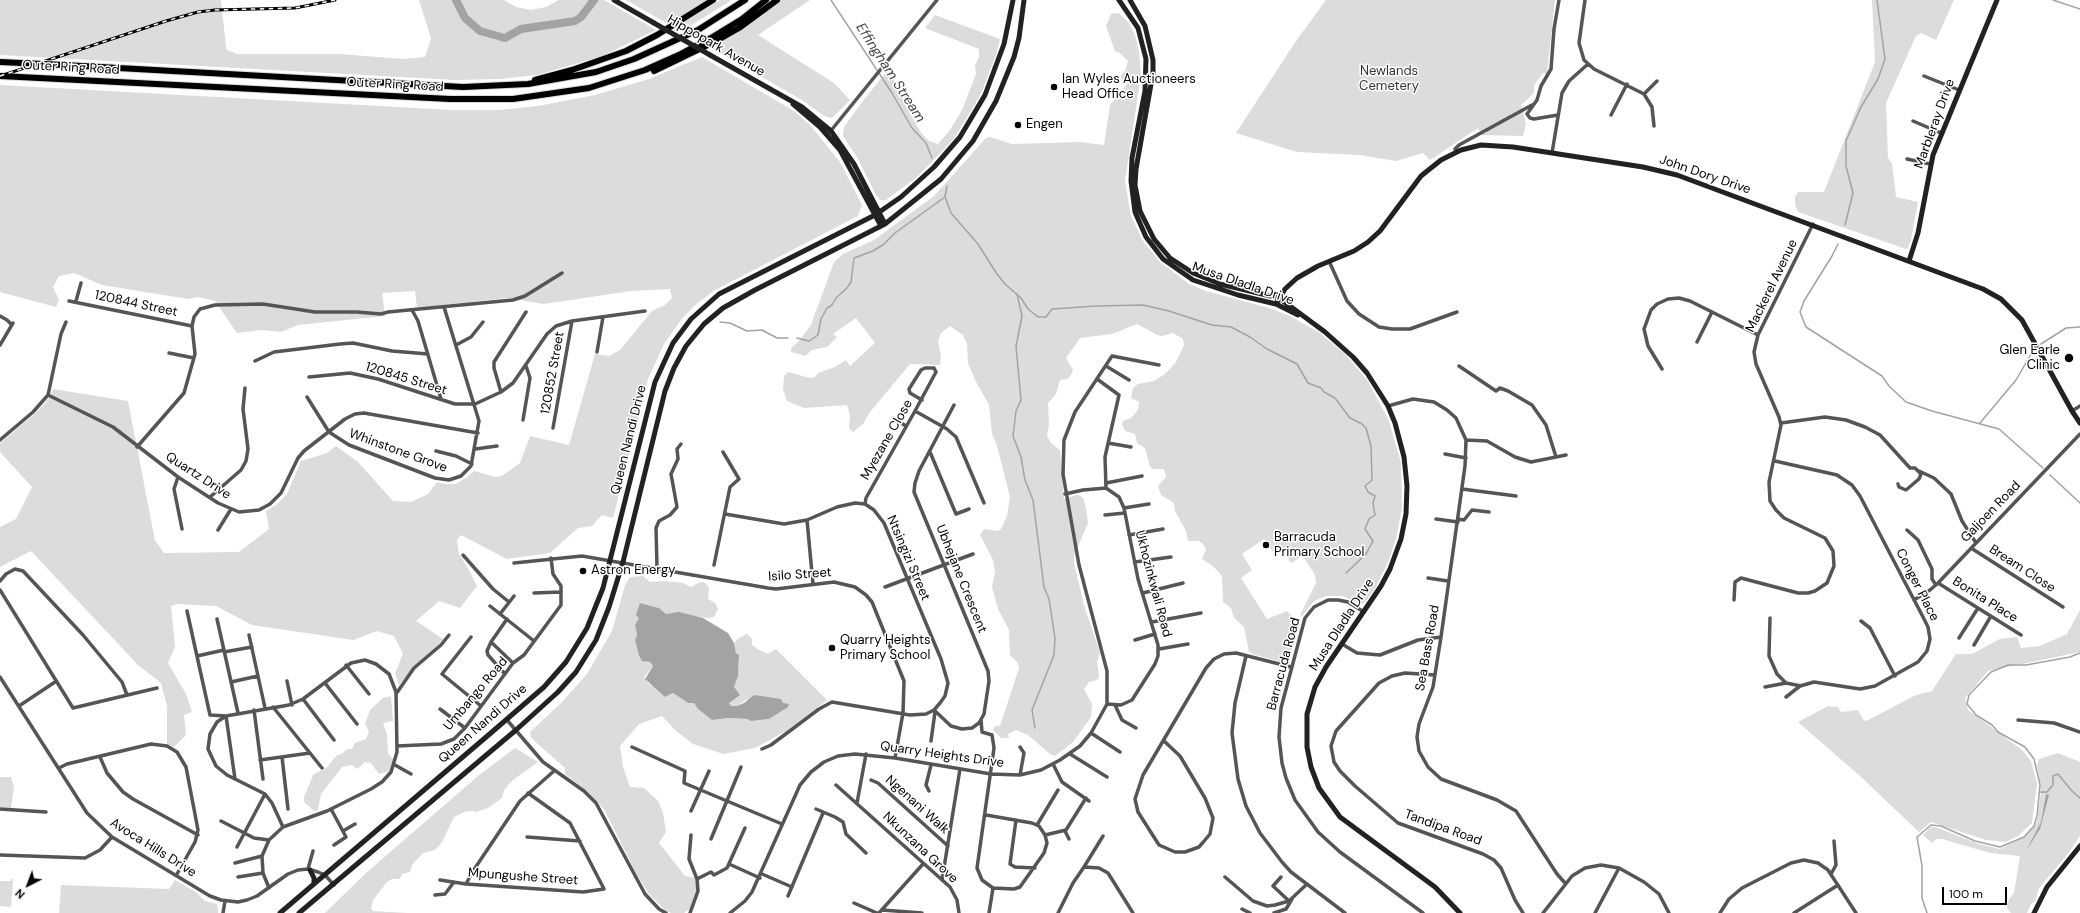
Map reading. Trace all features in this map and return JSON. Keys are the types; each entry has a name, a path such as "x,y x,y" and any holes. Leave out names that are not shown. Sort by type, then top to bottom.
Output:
{"highway":[{"path":"514,85 572,70 626,51 658,35 713,0"},
{"name":"Outer Ring Road","path":"0,62 463,87 514,85 567,78 634,60 698,30 745,0"},
{"name":"Outer Ring Road","path":"0,76 482,100 535,97 589,88 645,70 681,54 728,28 766,0"},
{"path":"589,88 614,84 692,54 739,28 777,0"}],"street":[{"path":"829,133 937,0"},
{"name":"Queen Nandi Drive","path":"280,913 507,720 553,678 578,645 599,598 655,382 665,357 681,332 710,301 730,287 877,213 901,197 934,168 969,123 985,95 1004,44 1013,0"},
{"name":"Queen Nandi Drive","path":"299,913 516,730 558,692 584,661 604,624 623,562 667,385 679,358 693,337 713,316 735,300 883,225 941,179 981,129 996,101 1014,57 1019,38 1024,0"},
{"name":"Musa Dladla Drive","path":"1119,0 1138,28 1146,59 1145,91 1132,158 1131,181 1132,197 1139,224 1146,237 1163,258 1183,274 1220,290 1276,304 1308,319"},
{"name":"Musa Dladla Drive","path":"1130,0 1149,36 1153,67 1136,169 1136,194 1143,220 1164,252 1184,268 1209,280 1279,298 1308,319 1353,357 1375,383 1388,406 1395,423 1404,456 1407,486 1406,514 1399,544 1390,569 1364,612 1320,678 1313,693 1307,714 1307,747 1316,782 1331,806 1347,823 1435,887 1460,913"},
{"path":"1558,115 1530,118 1527,114 1551,69 1554,29 1559,0"},
{"path":"1585,0 1579,43 1582,54 1588,64 1644,94 1652,107 1654,126"},
{"name":"Marbleray Drive","path":"1909,261 1918,233 1930,164 1941,133 1997,0"},
{"name":"Hippopark Avenue","path":"615,1 802,107 829,133 854,164 883,225"},
{"path":"1552,153 1564,89 1572,78 1588,64"},
{"path":"1924,76 1959,90"},
{"path":"1644,94 1656,81"},
{"path":"1611,115 1627,84"},
{"path":"1456,152 1455,149 1459,145 1533,104"},
{"path":"1913,121 1941,133"},
{"name":"John Dory Drive","path":"1276,304 1284,289 1297,278 1329,261 1354,251 1368,242 1380,231 1421,176 1440,160 1456,152 1481,145 1552,153 1665,171 1813,224 1983,289 1997,296 2012,309 2031,333 2072,411 2080,423"},
{"path":"1907,159 1930,164"},
{"name":"Mackerel Avenue","path":"1734,600 1735,582 1741,578 1798,593 1808,593 1824,586 1833,572 1835,561 1833,551 1824,538 1784,518 1772,505 1768,489 1781,431 1781,423 1755,358 1755,345 1758,335 1813,224"},
{"path":"1329,261 1347,301 1365,319 1380,327 1410,329 1457,312"},
{"path":"137,447 183,396 194,358 192,326 194,317 200,309 215,305 263,304 315,312 357,312 381,314 472,303 513,300 525,296 562,273"},
{"name":"120844 Street","path":"76,301 81,283"},
{"path":"1662,369 1648,346 1644,334 1644,324 1650,310 1662,301 1679,298 1712,312 1758,335"},
{"name":"120844 Street","path":"69,301 76,301 192,326"},
{"path":"436,451 462,458 472,464 479,421 444,307"},
{"path":"412,310 418,321 441,399"},
{"path":"474,404 501,392 513,383 551,330 562,323 645,311"},
{"path":"501,392 494,368 494,362 526,312"},
{"path":"1697,342 1712,312"},
{"path":"0,316 12,324 2,335 0,345"},
{"path":"597,352 603,317"},
{"name":"120852 Street","path":"553,428 572,321"},
{"path":"0,440 33,412 48,395 61,334 66,322"},
{"path":"456,345 471,337 483,322"},
{"path":"255,361 281,351 353,343 392,351 428,354"},
{"path":"169,353 194,358"},
{"name":"Quarry Heights Drive","path":"730,913 745,901 761,876 800,785 816,767 838,756 866,754 991,774 1020,775 1041,770 1070,754 1091,733 1107,704 1107,664 1082,582 1065,494 1062,462 1064,440 1071,417 1112,357 1159,365"},
{"path":"522,420 530,378 526,366"},
{"path":"1106,366 1129,380"},
{"path":"1459,366 1496,391 1500,388 1508,391 1532,406 1546,425 1556,458"},
{"name":"Myezane Close","path":"864,504 906,426 922,400 936,372 932,368 925,368 921,370 909,389 910,393 922,400"},
{"name":"120845 Street","path":"308,377 350,373 378,379 461,405 474,404"},
{"path":"1065,494 1090,489 1106,488 1105,463 1119,395 1097,378"},
{"path":"210,497 241,470 246,461 248,449 243,409 245,388"},
{"name":"Quartz Drive","path":"48,395 113,427 137,447 178,477 231,510 239,512 253,511 270,504 281,493 301,455 345,419 355,414 364,413 478,433"},
{"path":"307,397 329,432"},
{"name":"Sea Bass Road","path":"1388,406 1413,399 1434,402 1456,418 1466,440 1466,458 1458,521 1433,687 1418,730 1418,744 1424,762 1432,772 1441,779 1497,800 1516,811 1557,874 1565,883"},
{"name":"Ubhejane Crescent","path":"954,405 919,471 914,492 988,671 989,686 981,720"},
{"path":"2072,411 2080,406"},
{"path":"916,411 943,426 952,433 960,443 984,503"},
{"path":"1781,423 1825,417 1857,423 1880,435 1910,468 1915,468 1918,471 1934,478 1951,494 1962,521 1976,543"},
{"path":"892,418 906,426"},
{"name":"Whinstone Grove","path":"329,432 349,445 441,479 457,478 468,471 472,464"},
{"name":"Galjoen Road","path":"1914,600 1937,584 2080,434"},
{"path":"1466,440 1487,441 1515,457 1531,462 1566,455"},
{"path":"1108,443 1131,447"},
{"path":"657,568 656,528 659,521 670,515 677,507 671,474 678,459 677,449 681,444"},
{"path":"475,449 497,446"},
{"path":"714,566 730,487 738,481 739,477 723,452"},
{"path":"930,452 956,514 969,509"},
{"path":"1445,454 1466,458"},
{"name":"Conger Place","path":"1775,461 1837,475 1852,485 1928,627 1929,645 1920,660 1895,676 1866,689 1821,682 1810,682 1801,686 1786,697"},
{"path":"1898,484 1899,487 1906,490 1920,477 1918,471"},
{"path":"1106,483 1142,476"},
{"path":"178,477 174,489 182,529"},
{"name":"Ukhozinkwali Road","path":"1106,488 1118,497 1124,508 1128,535 1159,650 1155,664 1134,698 1125,704 1107,704"},
{"path":"1462,489 1516,496"},
{"path":"725,514 784,524 807,520 842,505 864,504"},
{"name":"Ntsingizi Street","path":"864,504 874,510 884,523 946,675 948,683 945,696 935,711"},
{"path":"1124,508 1149,504"},
{"path":"218,530 231,510"},
{"path":"1436,519 1458,521 1464,519 1472,510 1490,512"},
{"path":"1105,515 1125,513"},
{"path":"807,520 813,584"},
{"path":"1128,535 1163,529"},
{"path":"1907,530 1918,540 1930,564 1932,579 1937,584"},
{"name":"Bream Close","path":"1971,548 2062,607"},
{"path":"885,587 973,554"},
{"path":"463,555 493,589 509,602"},
{"name":"Isilo Street","path":"514,563 582,556 610,559 768,588 842,582 859,590 870,599 901,671 904,688 903,713 895,758"},
{"path":"1135,562 1171,557"},
{"path":"534,593 561,592 561,586 553,574 551,558"},
{"path":"0,581 6,574 15,569 23,571 83,635 122,682 127,695"},
{"path":"1428,578 1448,581"},
{"path":"1143,593 1183,583"},
{"name":"Bonita Place","path":"1937,584 2021,635"},
{"path":"0,590 69,705 74,708 157,688"},
{"name":"Umbango Road","path":"397,746 441,744 454,738 464,728 513,663 522,657 561,606 561,592"},
{"path":"500,614 514,596"},
{"name":"Barracuda Road","path":"1364,612 1348,602 1328,600 1314,607 1303,624 1281,708 1279,737 1284,771 1295,800 1307,819 1324,839 1423,913"},
{"path":"490,606 534,641"},
{"path":"1960,638 1978,608"},
{"path":"187,611 210,715 226,716"},
{"path":"1152,622 1201,613"},
{"path":"1974,645 1991,616"},
{"path":"1770,618 1768,629 1769,656 1777,674 1786,683"},
{"path":"216,619 238,712"},
{"path":"505,674 488,655 487,651 491,642 507,619"},
{"path":"1861,621 1870,628 1895,676"},
{"path":"1135,640 1155,634"},
{"path":"249,635 265,708"},
{"path":"396,694 414,668 441,645 449,635"},
{"path":"471,636 442,674 481,706"},
{"path":"1342,644 1364,654 1380,656 1418,640 1441,637"},
{"path":"491,642 513,663"},
{"path":"1159,650 1188,644"},
{"path":"197,656 252,647"},
{"path":"1164,741 1180,756 1205,798 1213,818 1210,834 1199,847 1185,852 1175,852 1159,845 1136,808 1135,799 1138,784 1164,741 1212,662 1229,653 1291,667"},
{"path":"1246,656 1233,713 1233,748 1238,778 1246,806 1260,833 1282,862 1307,884 1345,913"},
{"path":"268,888 263,873 262,856 269,840 283,827 331,809 378,785 388,777 394,765 397,746 396,694 389,674 376,664 359,661 346,665 303,699 292,704 273,708 238,712 226,716 217,722 212,729 208,739 208,749 216,766 235,779 265,794 272,803 283,827"},
{"path":"346,665 369,694"},
{"name":"Tandipa Road","path":"1435,674 1405,673 1392,676 1379,683 1336,731 1331,746 1334,762 1340,771 1355,786 1398,823 1484,854 1494,860 1501,868 1515,900 1523,913"},
{"path":"231,682 258,676"},
{"name":"Avoca Hills Drive","path":"0,677 92,820 112,837 176,874 210,896 224,901 247,900 288,874 309,869"},
{"path":"287,681 292,704"},
{"path":"19,706 55,682"},
{"path":"325,683 357,724"},
{"path":"1765,687 1786,683 1801,686"},
{"path":"303,699 334,740"},
{"path":"762,749 771,745 825,705 832,702 918,716 935,711"},
{"path":"1115,705 1122,720 1136,728"},
{"path":"273,708 322,768"},
{"path":"440,709 464,728"},
{"path":"254,710 262,779"},
{"path":"935,711 947,724 957,728 972,728 981,720"},
{"path":"930,740 935,711"},
{"path":"226,716 235,779"},
{"path":"507,720 534,752 554,771 584,791 596,803 641,888 654,905 666,913"},
{"path":"981,720 982,732 992,735 994,748 986,815 977,868 982,880 993,888 1014,889 1020,887 1035,868 1046,847 1045,835 1037,825 986,815"},
{"path":"2018,720 2054,723 2080,732"},
{"path":"1091,733 1120,752"},
{"path":"59,768 67,764 155,744 167,746 177,752 186,767 198,823 198,835 176,874"},
{"path":"632,747 685,771 684,783 782,824"},
{"path":"1020,747 1024,753 1020,775"},
{"path":"260,760 310,753"},
{"path":"857,804 866,754"},
{"path":"1070,754 1107,777"},
{"path":"100,757 107,773 123,792 132,799 198,835"},
{"path":"282,757 288,809"},
{"path":"1053,764 1062,782 1089,801"},
{"path":"394,765 411,774"},
{"path":"929,791 926,785 931,765"},
{"path":"711,839 741,767"},
{"path":"942,880 960,769"},
{"path":"466,884 512,812 528,793 554,771"},
{"path":"691,810 709,771"},
{"name":"Ngenani Walk","path":"871,780 878,783 948,846"},
{"name":"Nkunzana Grove","path":"836,785 942,880 954,894 959,913"},
{"path":"1037,825 1058,790"},
{"path":"528,793 567,820 580,841"},
{"path":"237,846 265,794"},
{"path":"1045,835 1066,831 1086,798"},
{"path":"0,809 46,812"},
{"path":"331,809 345,838 334,845"},
{"path":"816,809 843,822 846,834 866,853"},
{"path":"788,896 823,813"},
{"path":"1016,820 1010,864 1014,867 1035,868"},
{"path":"221,821 256,840 269,840"},
{"path":"342,831 355,824"},
{"path":"697,879 711,872 714,875 726,870 745,828"},
{"path":"1066,831 1069,839"},
{"path":"690,913 697,899 697,879 689,858 691,835"},
{"path":"1058,913 1073,883 1103,836"},
{"path":"0,855 85,858 100,850 112,837"},
{"path":"527,837 580,841"},
{"name":"Mpungushe Street","path":"440,880 466,884 583,892 604,890 580,841"},
{"path":"1831,874 1836,865 1834,841"},
{"path":"2034,913 2047,887 2080,846"},
{"path":"313,851 309,869 314,878 314,884"},
{"path":"235,863 262,856"},
{"path":"1720,913 1729,899 1738,891 1796,861 1807,860 1818,863 1831,874 1856,913"},
{"path":"730,864 792,887"},
{"path":"879,912 923,864"},
{"path":"1543,913 1565,883 1576,873 1588,867 1601,865 1619,868 1653,888 1664,902 1669,913"},
{"path":"1084,867 1099,868 1108,872 1133,913"},
{"path":"1595,913 1619,868"},
{"path":"309,869 325,875 334,884"},
{"path":"238,877 263,873"},
{"path":"1225,877 1253,901 1275,906 1289,901 1307,884"},
{"path":"1282,877 1273,887 1289,901"},
{"path":"434,896 445,894 454,882"},
{"path":"1794,913 1838,885"},
{"path":"989,913 993,888"},
{"path":"1274,913 1286,908 1292,898"},
{"path":"223,913 224,901"},
{"path":"854,904 879,912 922,913"},
{"path":"1242,909 1250,913"}],"green space":[{"path":"0,0 221,0 226,47 227,50 237,54 340,54 403,59 425,57 431,38 419,0 504,0 516,7 531,10 546,7 559,0 604,0 656,30 602,56 537,75 500,79 455,80 0,55"},
{"path":"626,0 706,0 668,24"},
{"path":"720,0 732,0 682,31 675,28"},
{"path":"781,0 810,0 758,35 834,83 850,100 832,118 824,116 802,100 711,48 742,29"},
{"name":"Newlands Cemetery","path":"1326,0 1555,0 1547,74 1543,73 1534,85 1534,93 1521,105 1526,124 1523,136 1481,135 1478,128 1430,160 1423,153 1396,161 1360,155 1297,152 1236,133 1296,41"},
{"path":"1872,0 1954,0 1936,40 1921,33 1916,36 1886,103 1888,158 1892,164 1896,197 1918,202 1911,240 1908,248 1906,249 1798,212 1795,204 1795,197 1798,192 1824,192 1875,62"},
{"path":"1119,13 1129,23 1135,35 1139,52 1141,75 1125,181 1131,216 1143,241 1160,262 1189,284 1206,291 1269,308 1290,316 1320,333 1346,355 1368,381 1389,421 1401,463 1402,507 1396,539 1389,560 1375,589 1361,605 1343,596 1326,596 1314,601 1302,616 1300,615 1316,583 1315,575 1303,556 1291,563 1281,547 1273,552 1264,539 1242,554 1252,570 1241,578 1267,619 1287,611 1300,624 1288,661 1282,662 1252,654 1249,652 1244,627 1234,618 1231,608 1223,602 1222,576 1214,567 1202,559 1206,550 1204,545 1199,541 1188,541 1186,531 1175,511 1174,503 1161,495 1158,486 1166,477 1164,469 1153,469 1150,467 1145,448 1137,443 1135,434 1125,431 1122,425 1123,421 1131,418 1138,410 1139,402 1131,398 1133,388 1138,384 1154,381 1165,374 1176,362 1184,345 1183,339 1173,333 1162,336 1157,335 1137,324 1112,334 1080,338 1066,358 1073,370 1072,373 1068,379 1060,380 1056,394 1048,403 1049,424 1047,436 1051,443 1060,450 1064,499 1079,495 1083,498 1086,508 1088,523 1074,556 1074,563 1084,605 1100,653 1097,661 1099,677 1097,680 1089,682 1084,689 1092,704 1091,717 1073,742 1055,756 1050,754 1028,735 1016,730 1008,734 1009,738 1001,738 993,730 995,726 1000,726 1019,668 1018,663 1010,655 1009,630 998,609 992,587 995,572 993,560 980,535 984,529 998,531 1001,529 1007,516 1010,497 997,446 992,434 989,405 975,380 968,363 967,344 963,335 950,326 941,333 938,341 941,355 940,365 910,364 870,412 863,424 853,432 849,428 850,416 847,405 804,408 787,401 783,389 784,376 788,372 810,378 815,377 818,373 835,367 846,360 850,366 875,343 856,318 833,334 837,337 827,347 812,350 805,356 791,352 791,348 798,342 811,325 834,262 843,254 874,240 934,196 986,138 990,137 1012,144 1080,142 1104,145 1110,105 1127,84 1120,76 1125,71 1128,61 1120,53 1115,51 1106,26 1111,14"},
{"path":"935,15 1000,39 996,55 980,96 953,140 917,177 886,200 880,200 858,159 843,136 844,127 859,106 887,71 891,74 908,110 922,134 929,141 938,144 950,130 962,110 976,74 975,65 979,57 979,49 925,28"},
{"path":"702,57 794,111 810,125 840,162 862,205 858,216 715,290 694,306 681,320 664,344 648,379 613,518 602,515 592,526 578,528 550,553 507,559 461,535 457,540 459,554 477,586 460,608 439,601 416,621 443,639 435,649 414,667 399,685 395,673 403,654 394,636 377,631 353,640 252,625 216,606 177,604 171,606 175,647 168,663 186,694 192,712 184,715 186,735 174,747 167,744 167,706 161,683 138,665 31,551 0,567 0,527 16,519 32,487 0,452 0,443 40,409 49,398 53,389 128,401 155,540 164,553 239,552 269,529 266,511 276,505 287,494 301,461 327,453 336,446 358,462 393,501 411,502 428,494 437,482 443,484 455,484 466,478 474,471 495,477 502,476 520,463 530,436 569,445 595,354 609,356 620,350 652,311 665,305 672,298 670,289 631,291 544,304 508,298 417,308 415,291 382,293 385,316 298,325 281,332 262,330 237,333 215,301 198,297 188,299 102,285 74,273 59,276 53,287 59,300 56,307 0,292 0,85 452,110 499,110 538,106 595,95 649,79"},
{"path":"643,576 650,582 664,581 683,583 691,587 700,582 704,582 709,587 708,599 715,603 718,609 714,617 709,618 666,614 659,608 640,603 639,618 635,625 637,635 635,640 639,657 642,661 650,662 653,666 644,677 649,684 658,689 665,697 673,693 688,703 694,703 698,709 712,720 729,718 747,719 751,721 769,719 747,699 737,706 731,706 729,703 736,697 734,687 739,667 739,655 736,653 734,643 739,638 747,634 752,639 752,645 759,650 768,654 776,649 827,700 786,731 755,748 723,754 693,744 676,731 662,716 639,724 620,746 623,767 630,787 644,788 658,801 663,813 666,832 659,843 685,876 695,878 697,889 692,907 684,913 671,913 665,910 649,894 637,875 604,809 587,791 565,774 565,768 531,738 530,732 562,702 587,674 612,631 625,585 630,577"},
{"path":"2080,610 2080,652 1988,671 1965,698 1968,710 2022,750 2031,761 2037,783 2032,823 2018,836 2006,842 1986,840 1931,822 1919,832 1861,777 1798,722 1828,706 1838,707 1841,712 1858,710 1864,721 1868,720 1916,695 1932,691 1956,654 1972,654 2000,639 2017,637 2021,648 2040,646 2067,634"},
{"path":"391,696 393,721 383,723 387,734 388,753 393,759 389,771 379,774 371,763 365,762 357,769 352,765 342,767 321,794 318,810 314,811 304,802 304,797 313,775 327,767 337,755 342,754 347,749 352,749 355,743 366,739 369,731 365,724 370,710 383,698"},
{"path":"515,748 538,762 513,780 504,790 502,798 488,808 476,812 464,812 454,817 442,842 435,850 423,853 412,865 410,872 402,874 400,879 392,879 387,882 373,900 371,908 373,911 407,913 325,913 366,873 478,776"},
{"path":"2058,753 2080,762 2080,836 2067,855 2039,888 2035,902 2031,904 2027,913 2011,913 2007,908 2009,899 2014,893 2020,856 1990,853 1942,839 1936,839 1932,843 1923,835 1930,827 1935,827 1979,844 2000,849 2026,836 2037,822 2041,791 2037,765 2039,759"},
{"path":"0,777 11,777 14,787 11,808 0,807"},
{"path":"11,879 13,879 11,907 0,906 0,881 11,881"},
{"path":"175,880 196,892 205,901 217,904 218,913 59,913 61,885 169,889"}],"shaded area":[{"path":"640,603 659,608 666,614 679,612 703,618 728,633 734,643 736,653 739,655 738,676 734,687 740,695 729,703 731,706 737,706 744,703 754,695 781,699 783,703 789,704 788,707 769,719 751,721 747,719 729,718 712,720 698,709 694,703 688,703 673,693 665,697 645,679 653,666 650,662 642,661 639,656 635,640 637,635 635,625 639,618 636,615"},
{"path":"2046,794 2049,795 2040,829 2026,851 2041,822"}],"waterway":[{"path":"456,0 465,18 480,31 505,38 521,29 575,21 581,17 594,0"},
{"name":"Effingham Stream","path":"831,0 892,93 912,128 926,143 932,158"},
{"path":"1845,225 1853,193 1846,166 1846,141 1861,107 1878,79 1885,59 1877,0"},
{"path":"2053,0 2080,9"},
{"path":"797,338 809,341 818,335 821,319 827,308 832,305 836,298 851,282 854,258 873,251 884,244 895,233 945,197 947,186"},
{"path":"945,197 951,213 978,244 997,274 1005,284 1021,298 1028,309 1038,317 1046,317 1052,309 1143,305 1169,311 1212,325 1231,327 1250,337 1267,349 1297,364 1308,383 1321,388 1324,392 1335,398 1350,418 1362,424 1366,428 1371,446 1372,480 1365,486 1368,492 1375,496 1373,503 1375,515 1369,519 1365,529 1373,541 1366,554 1346,573"},
{"path":"1838,244 1804,301 1800,312 1806,327 1882,376 1889,386 1906,402 1932,411 1999,429 2043,468"},
{"path":"1017,294 1022,316 1016,346 1021,400 1016,411 1013,436 1021,457 1025,480 1033,500 1044,587 1049,599 1055,638 1054,655 1032,710 1035,728"},
{"path":"720,322 730,323 747,331 762,330 777,338 788,338"},
{"path":"2041,344 2066,328 2080,327"},
{"path":"1980,423 2016,380 2035,347"},
{"path":"2050,475 2080,503"},
{"path":"1927,913 1922,898 1922,866 1917,837 1931,825 1941,826 1975,841 2000,847 2024,837 2034,826 2037,816 2040,785 2034,759 2025,747 1998,732 1992,725 1976,715 1967,704 1969,695 1991,672 2008,665 2026,665 2070,657 2080,653"},
{"path":"2040,792 2047,792 2053,785 2053,776 2058,774 2080,798"}],"railway":[{"path":"0,76 166,21 198,12 215,10 295,8 335,0"}],"place":[{"name":"Ian Wyles Auctioneers Head Office","path":"1054,87"},
{"name":"Engen","path":"1018,125"},
{"name":"Glen Earle Clinic","path":"2069,358"},
{"name":"Barracuda Primary School","path":"1266,545"},
{"name":"Astron Energy","path":"583,571"},
{"name":"Quarry Heights Primary School","path":"832,648"}]}
